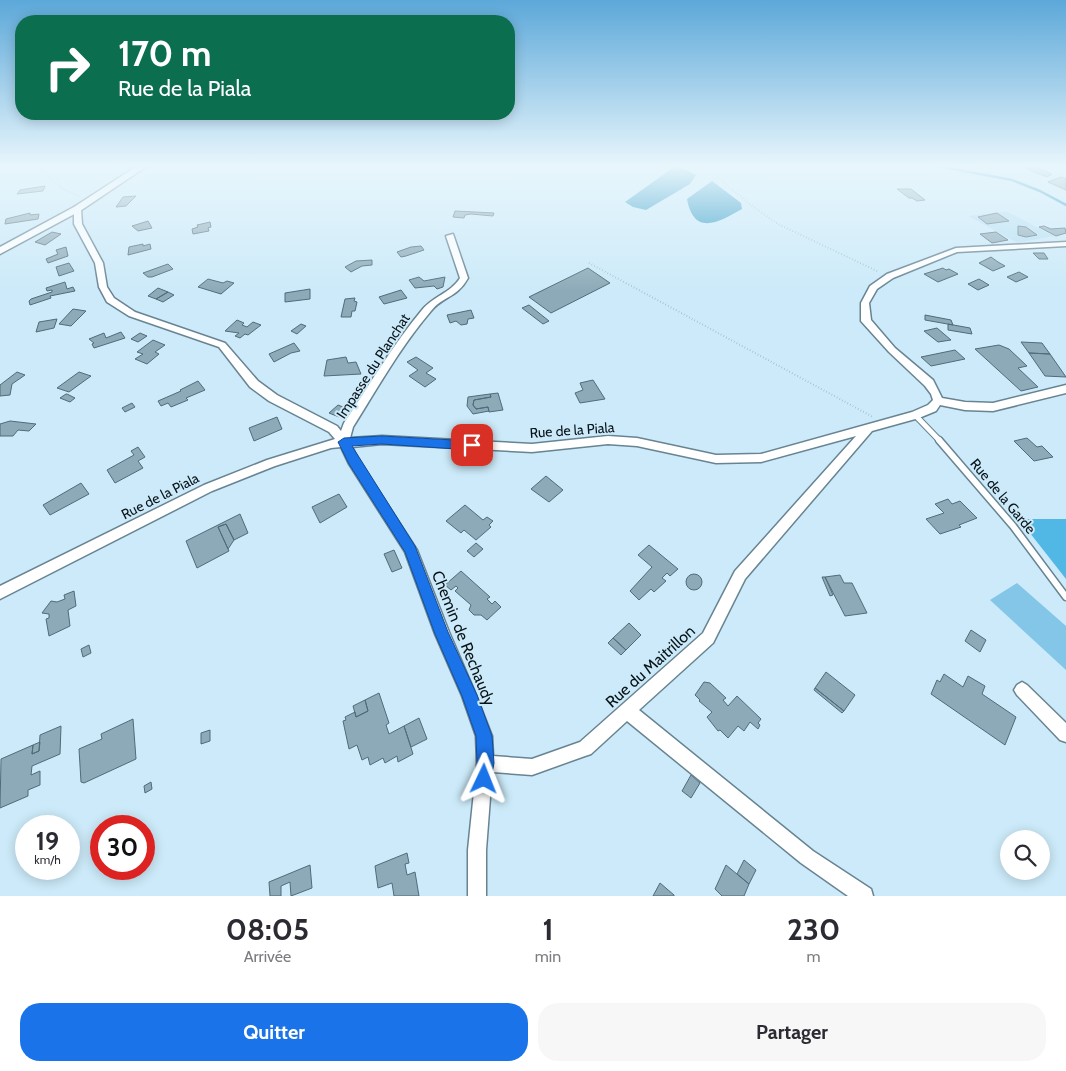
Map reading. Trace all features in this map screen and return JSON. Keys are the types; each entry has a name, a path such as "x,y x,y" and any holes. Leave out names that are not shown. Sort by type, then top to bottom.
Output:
{"street":[{"path":"0,251 77,208 78,224 99,264 103,287 110,300 132,314 222,345 261,390 295,411 333,430 344,442"},
{"name":"Impasse du Planchat","path":"344,442 348,426 407,334 430,306 458,288 464,278 450,236"},
{"path":"1066,244 956,250 890,276 873,288 865,303 866,321 892,350 929,383 936,393 938,401 965,406 993,408 1066,389"},
{"name":"Rue de la Piala","path":"0,593 208,488 306,451 344,442 382,440 532,448 608,440 637,442 716,459 761,458 915,415 932,408 938,401"},
{"name":"Rue du Maitrillon","path":"486,763 532,767 585,748 708,638 740,575 868,428"},
{"name":"Chemin de Rechaudy","path":"344,442 353,460 410,550 484,736 486,763 477,850 477,896"},
{"path":"1022,690 1066,734"},
{"path":"627,711 807,857 864,896"}],"lane":[{"name":"Rue de la Garde","path":"915,415 1019,534 1066,597"}],"path":[{"path":"755,208 778,224 855,262 890,276"},
{"path":"589,263 885,424"}],"shaded area":[{"path":"689,208 742,209 716,222 709,223 701,222"},
{"path":"1006,211 1054,236 1018,243 968,216"},
{"path":"1019,519 1066,519 1066,579"},
{"path":"1017,583 1066,626 1066,670 990,600"}],"building":[{"path":"455,211 494,213 493,216 465,215 464,218 453,217"},
{"path":"30,213 30,215 39,214 38,219 5,224 6,219"},
{"path":"997,213 1009,221 987,224 978,217"},
{"path":"148,221 152,228 138,231 132,226"},
{"path":"210,222 211,227 208,228 209,231 193,234 192,229 198,227 197,225"},
{"path":"1018,226 1026,227 1037,235 1026,237 1018,235"},
{"path":"1044,226 1051,229 1065,228 1066,233 1056,236 1039,227"},
{"path":"52,232 61,234 45,245 35,242"},
{"path":"996,232 1008,240 992,243 980,234"},
{"path":"143,244 143,246 150,244 151,249 128,255 129,247"},
{"path":"421,246 424,250 406,256 401,257 397,252 411,247"},
{"path":"66,247 68,256 48,263 46,259 58,254 56,250"},
{"path":"1033,253 1044,253 1048,259 1039,259"},
{"path":"991,257 1005,266 993,271 979,263"},
{"path":"372,260 372,265 362,266 351,272 345,267 356,261"},
{"path":"69,263 74,271 59,276 56,267"},
{"path":"168,264 173,269 152,277 148,277 143,273"},
{"path":"588,268 610,283 551,313 529,297"},
{"path":"943,268 958,274 938,282 924,274"},
{"path":"1019,272 1028,277 1016,282 1007,277"},
{"path":"419,277 424,281 445,277 443,287 437,289 434,286 415,288 409,280"},
{"path":"208,279 223,283 227,281 234,283 221,294 198,287"},
{"path":"979,279 989,285 978,290 968,284"},
{"path":"65,282 67,289 73,287 75,291 50,296 51,298 30,305 29,301 31,299 52,292 52,290 47,291 46,288"},
{"path":"158,288 168,292 156,299 148,296"},
{"path":"310,289 310,299 285,302 285,293"},
{"path":"401,290 407,298 384,304 379,297"},
{"path":"168,292 174,295 163,302 156,299"},
{"path":"355,298 354,301 357,302 351,317 341,317 345,299"},
{"path":"529,305 549,321 543,324 522,308"},
{"path":"73,309 86,311 71,326 59,324"},
{"path":"471,310 474,318 468,319 467,324 461,325 456,321 450,323 447,315"},
{"path":"925,315 951,320 953,325 925,320"},
{"path":"57,319 54,328 36,332 39,322"},
{"path":"237,320 244,323 242,325 247,327 253,322 261,325 248,335 245,334 240,338 235,336 239,333 225,331"},
{"path":"301,324 306,326 297,334 291,331"},
{"path":"948,324 970,328 972,334 948,330"},
{"path":"937,328 951,340 938,342 924,331"},
{"path":"121,332 125,338 94,348 92,344 94,343 89,339 104,333 106,338"},
{"path":"140,333 147,336 138,342 131,339"},
{"path":"153,340 165,345 155,352 159,354 147,364 135,359 143,354 137,352"},
{"path":"1021,342 1042,343 1050,354 1029,353"},
{"path":"294,343 300,351 291,353 274,362 269,354"},
{"path":"999,345 1009,349 1027,366 1018,368 1038,387 1021,391 975,349"},
{"path":"955,350 965,359 931,366 921,357"},
{"path":"1029,353 1050,354 1066,377 1045,376"},
{"path":"346,357 348,363 356,362 361,374 324,376 327,360"},
{"path":"416,357 433,368 426,373 436,379 425,387 409,376 418,370 407,362"},
{"path":"17,372 25,375 12,384 10,395 0,396 0,385"},
{"path":"79,372 91,376 69,392 57,388"},
{"path":"593,380 605,399 580,403 575,393 583,390 580,383"},
{"path":"198,381 205,390 186,398 188,400 171,407 168,403 161,406 158,401 181,391"},
{"path":"498,393 503,410 489,412 488,407 476,409 473,405 474,400 491,397 490,394"},
{"path":"66,394 75,398 70,402 60,398"},
{"path":"490,394 491,397 474,400 473,405 476,409 488,407 489,411 473,414 467,406 468,397"},
{"path":"132,403 135,407 125,412 122,408"},
{"path":"338,405 348,409 339,417 329,413"},
{"path":"277,417 282,429 254,441 249,428"},
{"path":"10,421 36,424 29,431 18,430 13,436 0,436 0,424"},
{"path":"1027,438 1037,447 1042,446 1053,457 1034,461 1014,441"},
{"path":"138,447 145,457 138,461 143,468 115,483 107,470 134,455 131,451"},
{"path":"546,476 563,490 549,502 531,489"},
{"path":"81,483 89,494 50,515 43,505"},
{"path":"339,494 347,507 320,523 312,507"},
{"path":"948,499 952,504 960,501 977,518 959,525 961,527 940,534 926,519 944,513 935,504"},
{"path":"465,505 483,520 487,517 493,521 489,525 491,527 476,540 464,530 461,533 446,521"},
{"path":"240,514 248,533 234,540 226,524 218,527 229,551 197,568 186,541"},
{"path":"226,524 234,540 228,549 218,527"},
{"path":"476,543 483,549 474,557 467,551"},
{"path":"649,545 678,569 670,576 667,573 662,578 666,581 654,592 651,589 639,600 630,591 652,567 638,555"},
{"path":"394,550 402,568 392,572 384,554"},
{"path":"461,571 490,597 487,599 492,604 495,601 501,607 487,620 481,615 474,615 469,610 471,605 455,591 458,588 456,586 451,590 445,585"},
{"path":"691,574 697,574 702,579 700,588 691,590 686,585 686,579"},
{"path":"840,575 844,583 852,583 867,613 845,616 825,577"},
{"path":"822,577 825,577 833,595 830,596"},
{"path":"74,591 76,606 68,610 70,626 49,636 46,619 49,618 49,614 42,613 51,601 57,602 65,599 64,595"},
{"path":"629,623 641,635 626,650 613,638"},
{"path":"971,630 986,640 980,652 965,641"},
{"path":"613,638 626,650 621,655 608,643"},
{"path":"89,645 91,653 83,657 81,649"},
{"path":"826,672 855,695 844,711 815,688"},
{"path":"944,674 963,687 968,676 985,686 982,694 1016,717 1005,745 931,694 937,680 940,682"},
{"path":"704,682 710,683 726,698 723,700 728,706 737,696 761,719 758,723 760,725 758,729 750,722 744,731 738,726 728,738 720,730 718,731 707,717 712,712 695,695"},
{"path":"815,688 844,711 842,713 814,690"},
{"path":"379,693 389,723 386,725 389,734 404,726 413,754 398,762 397,756 385,763 383,758 370,765 368,757 362,760 357,745 349,749 343,721 346,720 345,717 355,712 356,717 368,711 365,700"},
{"path":"365,700 368,711 356,717 353,706"},
{"path":"419,718 427,739 411,747 404,726"},
{"path":"133,719 136,759 84,783 81,782 79,749 102,739 101,734"},
{"path":"61,726 60,754 32,766 31,775 40,771 40,785 28,790 28,796 0,808 1,759 33,745 32,754 39,751 40,735"},
{"path":"210,730 210,741 201,744 201,733"},
{"path":"40,742 39,751 32,754 33,745"},
{"path":"691,775 700,783 691,798 682,791"},
{"path":"151,782 152,789 145,793 144,786"},
{"path":"407,853 409,863 405,864 407,875 415,872 419,896 394,896 392,883 378,888 375,866"},
{"path":"744,860 756,870 749,884 737,874"},
{"path":"310,865 312,888 291,896 290,882 281,886 281,896 270,896 269,882"},
{"path":"726,865 749,884 744,896 722,896 715,889"},
{"path":"660,883 674,895 674,896 653,896"}],"route":[{"path":"472,445 382,440 344,442 353,460 410,550 484,736 486,763 484,779"}]}
